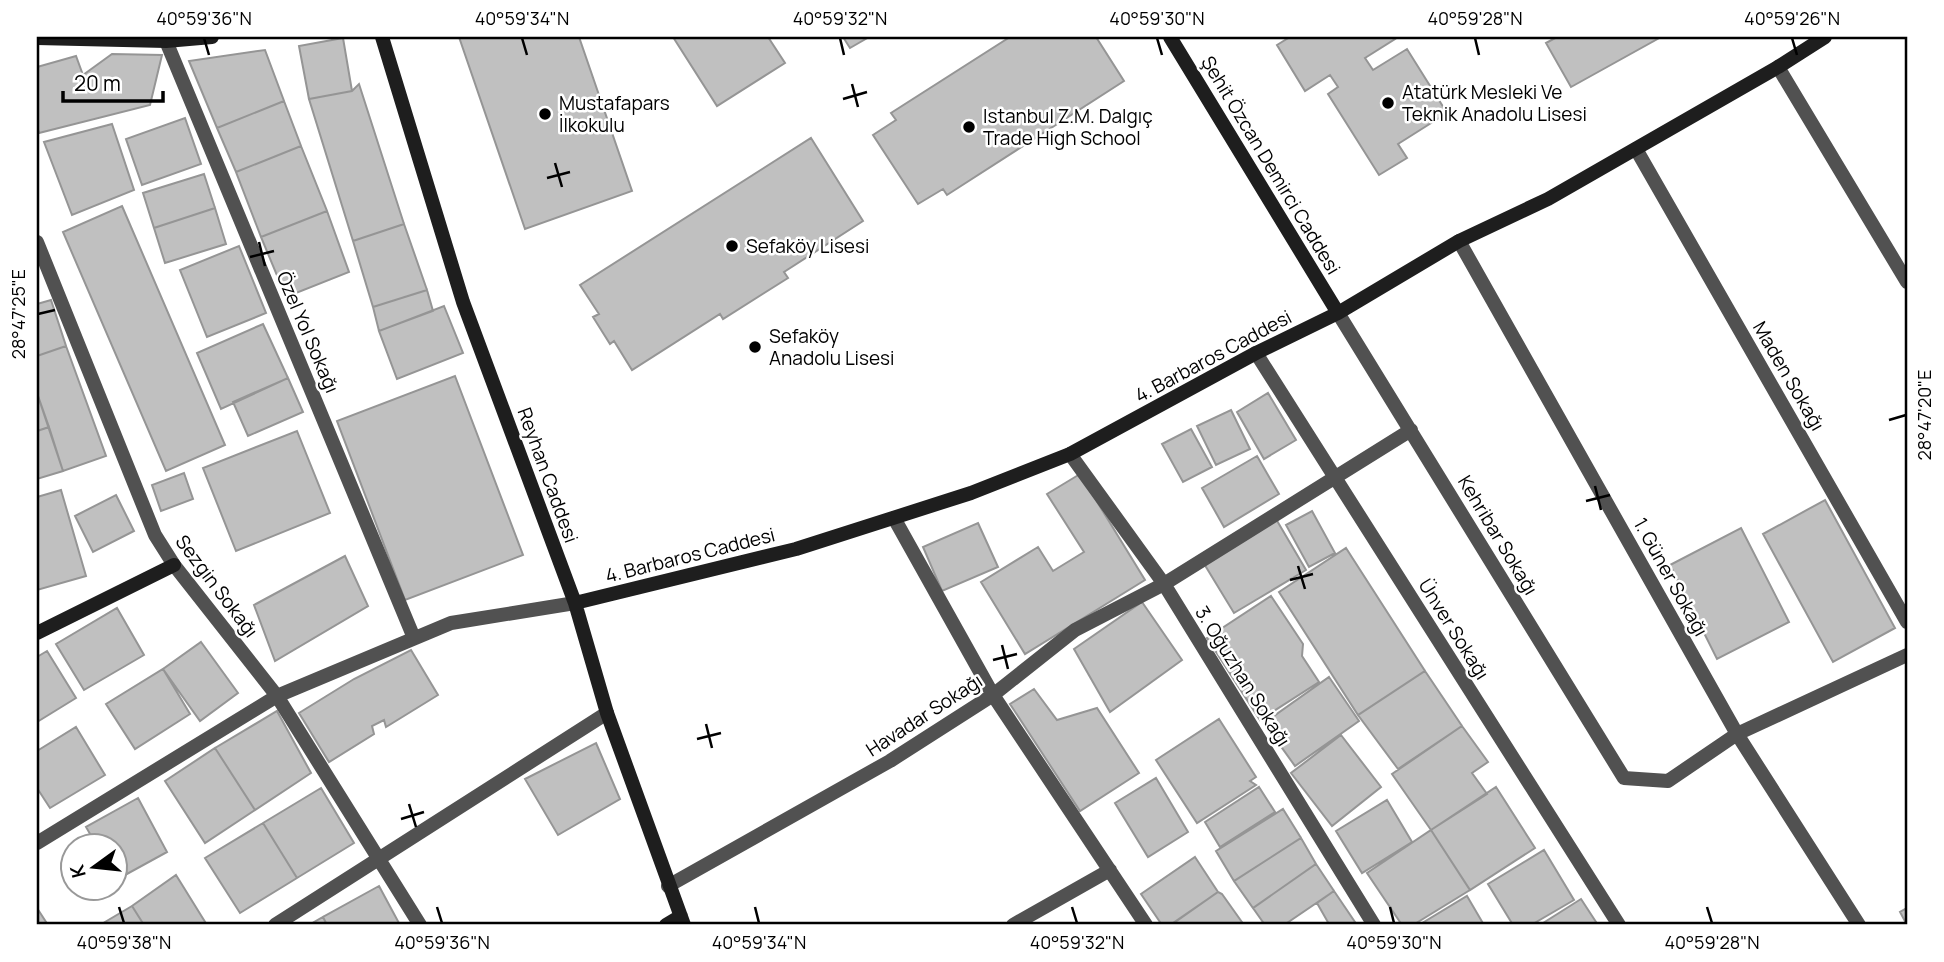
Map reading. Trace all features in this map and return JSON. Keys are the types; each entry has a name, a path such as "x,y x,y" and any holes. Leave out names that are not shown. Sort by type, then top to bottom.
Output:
{"street":[{"path":"37,38 166,40 212,37"},
{"name":"Reyhan Caddesi","path":"382,37 463,302 575,603 607,713 682,921"},
{"name":"Şehit Özcan Demirci Caddesi","path":"1170,37 1338,313"},
{"name":"4. Barbaros Caddesi","path":"575,603 796,550 971,493 1070,454 1256,353 1338,313 1459,241 1548,199 1778,67 1825,37"},
{"name":"Özel Yol Sokağı","path":"166,40 414,638"},
{"path":"1778,67 1907,282"},
{"name":"Maden Sokağı","path":"1636,149 1907,622"},
{"name":"1. Güner Sokağı","path":"1459,241 1737,734 1859,925"},
{"name":"Sezgin Sokağı","path":"37,242 155,535 174,565 277,696 421,925"},
{"name":"Kehribar Sokağı","path":"1338,313 1624,778 1668,780 1737,734"},
{"name":"Ünver Sokağı","path":"1256,353 1619,925"},
{"name":"Havadar Sokağı","path":"668,886 890,761 993,695 1075,630 1164,584 1411,430"},
{"name":"3. Oğuzhan Sokağı","path":"1070,454 1164,584 1374,925"},
{"path":"894,518 993,695 1146,925"},
{"path":"37,633 174,565"},
{"path":"37,843 277,696 452,623 575,603"},
{"path":"1737,734 1907,655"},
{"path":"275,925 607,713"},
{"path":"1013,925 1110,870"},
{"path":"666,925 682,921"}],"building":[{"name":"Mustafapars İlkokulu","path":"459,37 579,37 632,191 525,229"},
{"name":"Mustafapars İlkokulu","path":"673,37 768,37 785,63 717,106"},
{"path":"843,37 869,37 850,48"},
{"name":"Istanbul Z.M. Dalgıç Trade High School","path":"1010,37 1096,37 1124,81 947,195 943,189 918,204 873,135 896,120 891,113"},
{"name":"Atatürk Mesleki Ve Teknik Anadolu Lisesi","path":"1290,37 1393,37 1395,39 1365,58 1373,70 1407,49 1447,113 1398,144 1407,158 1379,175 1328,94 1338,87 1330,75 1305,91 1277,45"},
{"path":"1557,37 1661,37 1571,87 1546,43"},
{"path":"343,38 352,91 309,99 299,46"},
{"path":"265,50 284,101 217,128 189,61"},
{"path":"112,54 162,55 150,105 39,133 37,67 76,56 83,75"},
{"path":"359,84 404,224 353,241 309,99 352,91"},
{"path":"284,101 301,146 236,172 217,128"},
{"path":"185,118 201,164 142,185 126,139"},
{"path":"112,124 134,190 72,215 44,142"},
{"name":"Sefaköy Lisesi","path":"811,138 863,221 784,272 788,278 723,319 720,314 632,370 614,341 610,344 593,317 599,314 580,285"},
{"path":"301,146 327,211 261,237 236,172"},
{"path":"204,174 215,208 154,228 143,193"},
{"path":"122,206 225,445 166,471 63,232"},
{"path":"215,208 226,244 165,263 154,228"},
{"path":"327,211 349,272 286,297 261,237"},
{"path":"404,224 427,290 373,307 353,241"},
{"path":"239,246 266,313 207,337 180,270"},
{"path":"427,290 433,311 379,331 373,307"},
{"path":"51,300 66,346 37,356 37,304"},
{"path":"444,306 463,353 397,379 379,331"},
{"path":"263,324 288,378 221,409 197,353"},
{"path":"66,346 106,456 63,471 37,393 37,356"},
{"path":"455,376 523,555 405,600 337,421"},
{"path":"288,378 303,412 248,436 233,402"},
{"path":"37,393 49,427 37,431"},
{"path":"1268,393 1296,440 1264,459 1237,412"},
{"path":"1231,410 1250,449 1216,465 1197,426"},
{"path":"49,427 63,471 37,479 37,431"},
{"path":"1191,429 1212,467 1183,482 1162,444"},
{"path":"297,431 330,513 236,551 203,468"},
{"path":"1257,456 1279,494 1224,527 1202,488"},
{"path":"184,473 193,499 161,511 152,485"},
{"path":"1080,474 1145,580 1025,654 981,582 1038,547 1053,571 1084,552 1047,494"},
{"path":"61,490 86,576 37,590 37,497"},
{"path":"116,495 134,531 93,552 75,516"},
{"path":"1825,500 1895,628 1833,662 1763,534"},
{"path":"1312,511 1335,553 1309,567 1286,525"},
{"path":"1276,519 1306,570 1234,613 1203,562"},
{"path":"978,523 998,567 942,591 923,547"},
{"path":"1741,528 1789,622 1717,659 1670,565"},
{"path":"1346,548 1425,671 1358,715 1279,592"},
{"path":"345,556 368,606 275,661 254,605"},
{"path":"1271,596 1303,644 1302,656 1319,682 1260,720 1207,638"},
{"path":"1142,602 1182,660 1110,712 1074,649"},
{"path":"117,608 144,655 84,690 56,644"},
{"path":"201,642 238,693 200,721 163,669"},
{"path":"411,650 438,695 386,727 384,720 372,726 374,734 329,762 299,713 354,679"},
{"path":"47,651 76,698 37,722 37,657"},
{"path":"163,669 190,714 135,749 106,704"},
{"path":"1425,671 1462,726 1398,769 1358,715"},
{"path":"1329,677 1359,721 1295,766 1264,723"},
{"path":"1034,689 1057,720 1097,708 1139,773 1080,811 1010,704"},
{"path":"277,711 311,773 255,810 215,748"},
{"path":"1219,719 1256,777 1250,781 1256,785 1197,823 1156,760"},
{"path":"1462,726 1488,762 1472,773 1487,794 1431,830 1392,774"},
{"path":"76,727 105,775 50,808 37,788 37,751"},
{"path":"1341,735 1381,787 1332,826 1291,773"},
{"path":"596,743 620,799 558,835 525,779"},
{"path":"215,748 255,810 205,843 165,781"},
{"path":"1156,778 1188,832 1148,857 1115,803"},
{"path":"1259,787 1275,812 1220,847 1205,822"},
{"path":"1496,787 1535,848 1470,890 1431,830"},
{"path":"321,788 354,843 297,878 263,823"},
{"path":"138,798 167,852 130,872 130,832 89,832 86,827"},
{"path":"1387,800 1412,842 1362,873 1336,831"},
{"path":"1283,809 1301,838 1234,881 1216,851"},
{"path":"263,823 297,878 240,913 205,858"},
{"path":"1431,830 1470,890 1413,925 1402,925 1367,873"},
{"path":"1301,838 1316,864 1253,908 1234,881"},
{"path":"1544,850 1574,900 1531,925 1513,925 1488,884"},
{"path":"1195,857 1218,892 1170,925 1162,925 1141,894"},
{"path":"1316,864 1334,891 1284,925 1265,925 1253,908"},
{"path":"176,875 207,925 144,925 132,906"},
{"path":"379,886 400,925 327,925 323,917"},
{"path":"1334,891 1357,925 1327,925 1329,924 1317,903"},
{"path":"1218,892 1244,925 1171,925"},
{"path":"1467,896 1484,925 1419,925"},
{"path":"1581,899 1598,925 1540,925"},
{"path":"132,906 144,925 100,925"},
{"path":"37,908 48,925 37,925"},
{"path":"1907,908 1907,925 1900,912"},
{"path":"323,917 327,925 309,925"}],"place":[{"name":"Atatürk Mesleki Ve Teknik Anadolu Lisesi","path":"1388,103"},
{"name":"Mustafapars İlkokulu","path":"545,114"},
{"name":"Istanbul Z.M. Dalgıç Trade High School","path":"969,127"},
{"name":"Sefaköy Lisesi","path":"732,246"},
{"name":"Sefaköy Anadolu Lisesi","path":"755,347"}]}
